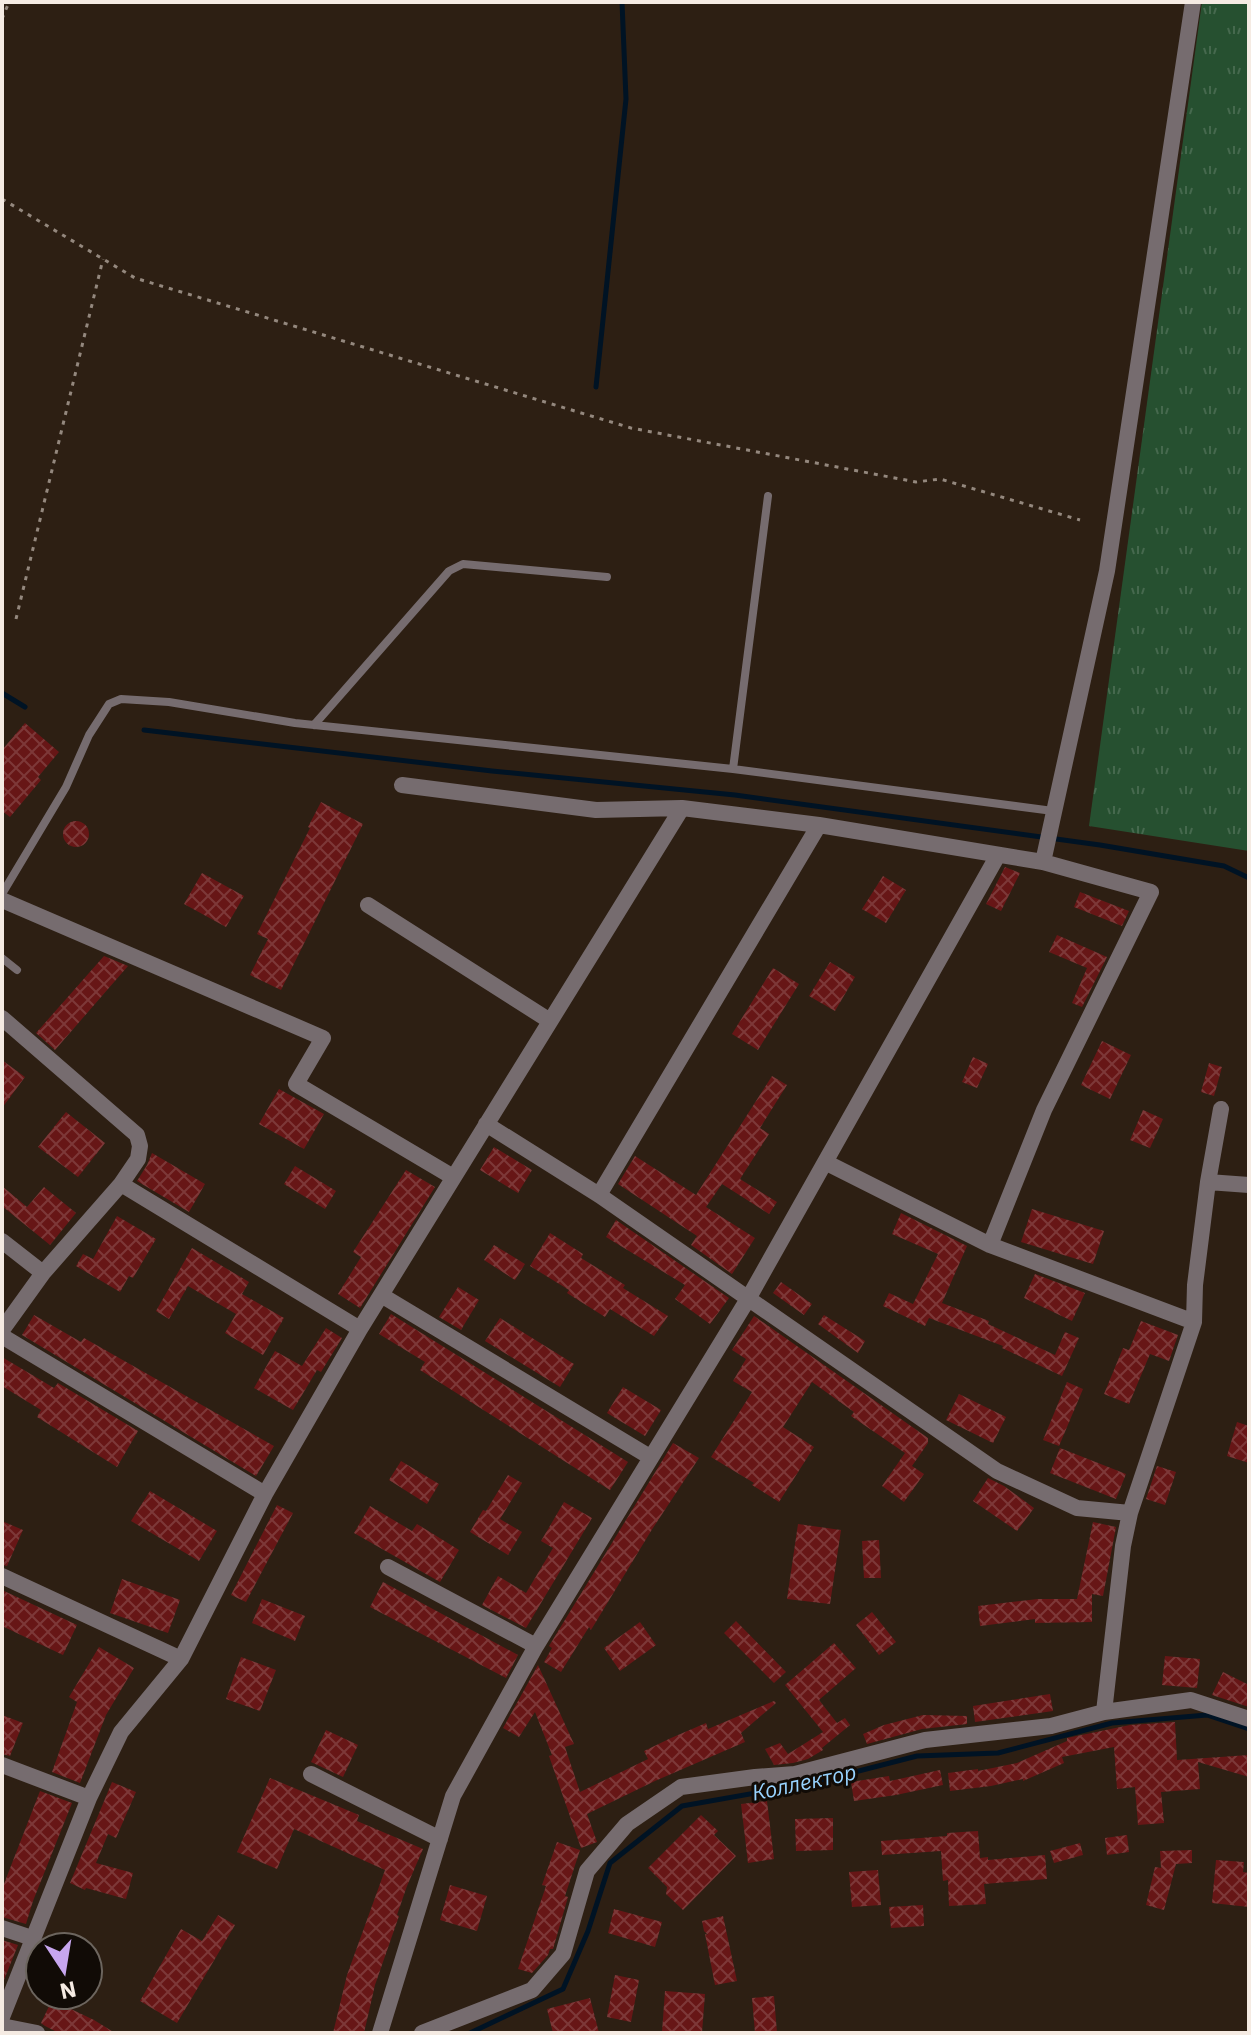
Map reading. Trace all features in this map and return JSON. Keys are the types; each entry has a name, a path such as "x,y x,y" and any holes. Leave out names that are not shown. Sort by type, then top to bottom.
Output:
{"street":[{"path":"1046,846 1107,571 1193,2"},
{"path":"402,785 596,810 682,808 819,825 998,855 1046,846 1151,892 1044,1110 990,1245"},
{"path":"35,1931 89,1798 121,1732 181,1659 265,1494 360,1329 682,808"},
{"path":"599,1195 819,825"},
{"path":"380,2033 453,1796 536,1646 748,1299 998,855"},
{"path":"2,900 323,1038 296,1084 453,1177"},
{"path":"368,905 550,1021"},
{"path":"2,1018 137,1135 140,1146 138,1159 121,1184 43,1273 2,1333 265,1494"},
{"path":"1104,1712 1123,1546 1130,1513 1194,1322 1195,1285 1208,1182 1221,1109"},
{"path":"486,1124 599,1195 997,1471 1077,1508 1130,1513"},
{"path":"825,1162 990,1245 1194,1322"},
{"path":"1208,1182 1249,1185"},
{"path":"121,1184 360,1329"},
{"path":"2,1241 43,1273"},
{"path":"381,1295 650,1457"},
{"path":"388,1567 536,1646"},
{"path":"2,1576 181,1659"},
{"path":"432,2031 532,1990 563,1954 587,1871 627,1824 681,1787 795,1774 925,1740 1051,1726 1104,1712 1191,1700 1249,1719"},
{"path":"2,1765 89,1798"},
{"path":"311,1774 440,1839"},
{"path":"2,1928 24,1935"},
{"path":"2,2017 24,1959"},
{"path":"2,2026 37,2033"}],"lane":[{"path":"733,769 768,496"},
{"path":"314,725 449,571 457,566 463,564 607,577"},
{"path":"2,894 66,787 89,735 109,704 121,699 169,702 314,725 733,769 1054,811"},
{"path":"2,958 17,970"}],"path":[{"path":"2,19 9,2"},
{"path":"2,199 135,278 631,428 916,482 940,479 1080,520"},
{"path":"16,619 103,259"}],"green space":[{"path":"1202,2 1249,2 1249,851 1089,826"}],"building":[{"path":"25,723 59,752 38,777 41,780 10,817 2,811 2,750"},
{"path":"321,802 363,824 281,990 250,975 268,939 257,934"},
{"path":"76,821 85,825 89,834 85,843 76,847 67,843 63,834 67,825"},
{"path":"1005,867 1020,873 1001,911 986,904"},
{"path":"202,873 244,896 226,927 184,904"},
{"path":"883,876 906,890 886,923 862,909"},
{"path":"1080,892 1129,911 1122,926 1074,907"},
{"path":"1057,935 1107,957 1082,1007 1072,1003 1087,968 1049,952"},
{"path":"104,956 128,966 55,1050 36,1033"},
{"path":"830,962 855,977 835,1011 809,996"},
{"path":"773,968 799,984 758,1050 732,1034"},
{"path":"1102,1041 1131,1055 1110,1099 1081,1085"},
{"path":"973,1057 988,1064 977,1088 962,1082"},
{"path":"2,1060 25,1077 2,1108"},
{"path":"1209,1063 1222,1067 1214,1096 1201,1092"},
{"path":"772,1076 787,1085 760,1128 769,1134 740,1179 777,1202 769,1214 722,1184 706,1207 755,1238 732,1274 691,1245 697,1236 618,1184 635,1156 696,1195"},
{"path":"279,1089 324,1114 304,1149 259,1124"},
{"path":"1143,1110 1163,1119 1150,1148 1130,1140"},
{"path":"66,1112 105,1143 78,1177 38,1147"},
{"path":"494,1147 532,1170 518,1193 480,1170"},
{"path":"152,1153 205,1184 189,1212 137,1181"},
{"path":"295,1166 336,1191 325,1209 284,1184"},
{"path":"406,1170 435,1187 360,1308 338,1294 361,1257 353,1252"},
{"path":"2,1186 27,1207 44,1187 76,1213 50,1245 2,1206"},
{"path":"1032,1209 1104,1231 1093,1264 1021,1242"},
{"path":"901,1213 967,1246 942,1303 989,1321 988,1324 1055,1355 1065,1332 1079,1338 1062,1376 1003,1346 929,1318 925,1326 883,1306 889,1293 913,1304 938,1254 892,1234"},
{"path":"117,1216 156,1239 133,1278 129,1276 120,1292 76,1266 83,1254 93,1259"},
{"path":"616,1220 729,1298 710,1324 675,1299 685,1285 606,1237"},
{"path":"550,1233 583,1254 581,1258 625,1285 623,1288 668,1316 654,1336 610,1309 605,1317 530,1266"},
{"path":"494,1245 525,1264 515,1280 484,1260"},
{"path":"192,1248 249,1282 242,1294 284,1318 263,1355 225,1333 236,1314 188,1286 169,1319 156,1311"},
{"path":"1035,1274 1085,1293 1072,1321 1024,1298"},
{"path":"781,1282 812,1304 804,1315 773,1293"},
{"path":"458,1287 479,1300 461,1330 439,1317"},
{"path":"391,1314 628,1462 610,1490 420,1370 425,1362 379,1334"},
{"path":"34,1315 81,1342 84,1338 274,1446 256,1476 22,1335"},
{"path":"824,1315 865,1341 858,1353 818,1324"},
{"path":"754,1316 928,1438 928,1443 912,1466 924,1474 904,1502 882,1486 905,1453 851,1416 854,1412 812,1382 783,1427 814,1447 779,1502 711,1457 752,1392 733,1381 746,1359 732,1350"},
{"path":"500,1318 574,1364 560,1387 485,1341"},
{"path":"1141,1321 1178,1335 1169,1361 1150,1354 1129,1404 1104,1394 1123,1348 1129,1350"},
{"path":"326,1328 342,1338 321,1372 317,1370 293,1410 254,1388 275,1351 302,1366"},
{"path":"2,1357 54,1388 58,1383 138,1431 117,1467 37,1417 41,1410 2,1386"},
{"path":"1067,1382 1083,1389 1059,1446 1043,1440"},
{"path":"623,1387 661,1410 645,1436 607,1413"},
{"path":"959,1394 1006,1417 993,1443 946,1420"},
{"path":"1237,1422 1249,1426 1249,1463 1227,1456"},
{"path":"673,1443 699,1458 591,1630 589,1627 561,1672 544,1662 552,1648 549,1646"},
{"path":"1060,1448 1126,1474 1116,1499 1050,1473"},
{"path":"401,1461 439,1484 427,1504 389,1480"},
{"path":"1157,1466 1176,1472 1165,1505 1146,1499"},
{"path":"508,1475 522,1483 500,1519 522,1532 508,1555 470,1532"},
{"path":"988,1478 1034,1508 1017,1531 973,1501"},
{"path":"150,1491 217,1531 199,1561 131,1521"},
{"path":"564,1502 592,1518 526,1628 482,1605 498,1576 526,1593 553,1548 541,1541"},
{"path":"277,1505 293,1513 246,1602 231,1595"},
{"path":"370,1506 412,1531 417,1524 459,1550 440,1582 354,1533"},
{"path":"2,1521 23,1530 7,1566 2,1565"},
{"path":"1093,1522 1116,1527 1103,1596 1092,1594 1092,1622 1035,1623 1035,1619 980,1626 978,1606 1038,1599 1077,1599"},
{"path":"798,1524 841,1530 830,1604 787,1599"},
{"path":"879,1540 881,1578 864,1578 862,1541"},
{"path":"122,1579 180,1600 168,1633 110,1613"},
{"path":"383,1582 518,1655 506,1678 370,1607"},
{"path":"2,1590 77,1625 63,1655 2,1626"},
{"path":"262,1599 305,1616 295,1641 252,1623"},
{"path":"872,1612 896,1642 879,1655 856,1625"},
{"path":"736,1621 786,1672 774,1683 724,1633"},
{"path":"640,1622 656,1645 620,1671 604,1648"},
{"path":"834,1643 856,1668 819,1700 837,1723 845,1718 850,1725 823,1750 808,1759 774,1765 765,1749 780,1743 788,1754 823,1732 785,1685"},
{"path":"99,1647 134,1668 106,1715 80,1783 52,1772 77,1702 69,1697"},
{"path":"1165,1656 1200,1659 1197,1688 1162,1685"},
{"path":"241,1657 276,1670 260,1711 226,1699"},
{"path":"538,1665 574,1744 565,1747 580,1792 648,1759 644,1751 671,1738 706,1723 708,1729 774,1701 776,1703 741,1733 745,1742 587,1814 597,1842 581,1848 535,1712 519,1737 503,1728"},
{"path":"1223,1672 1249,1685 1249,1707 1212,1695"},
{"path":"1050,1694 1053,1711 975,1722 973,1706"},
{"path":"2,1715 23,1723 10,1756 2,1754"},
{"path":"923,1715 967,1716 967,1724 922,1729 867,1744 863,1734"},
{"path":"1175,1722 1177,1760 1249,1755 1249,1777 1198,1762 1200,1789 1161,1792 1164,1823 1138,1825 1135,1787 1117,1789 1114,1747 1062,1757 1064,1763 1023,1781 950,1791 948,1773 1017,1763 1067,1741 1067,1738 1130,1725"},
{"path":"326,1730 358,1745 343,1777 311,1762"},
{"path":"940,1770 943,1785 854,1801 851,1782 889,1776 890,1781"},
{"path":"270,1778 359,1815 357,1821 423,1849 397,1915 364,2033 333,2033 347,1975 385,1870 294,1829 277,1869 237,1852"},
{"path":"112,1782 136,1792 116,1838 108,1834 96,1863 133,1873 126,1899 85,1890 70,1883"},
{"path":"40,1791 72,1803 26,1924 2,1917 2,1889"},
{"path":"767,1801 774,1859 748,1863 741,1804"},
{"path":"701,1815 718,1831 714,1835 736,1856 683,1910 666,1894 667,1887 648,1868"},
{"path":"833,1818 833,1850 796,1851 795,1819"},
{"path":"978,1831 980,1858 1045,1855 1047,1879 984,1884 986,1904 949,1906 948,1880 943,1881 941,1851 882,1855 881,1841"},
{"path":"1127,1835 1129,1852 1107,1855 1105,1838"},
{"path":"557,1842 580,1850 553,1949 532,1973 518,1969 546,1886 542,1885"},
{"path":"1080,1843 1083,1855 1054,1863 1050,1851"},
{"path":"1192,1850 1192,1863 1176,1864 1164,1910 1146,1905 1155,1867 1161,1868 1160,1851"},
{"path":"1216,1860 1244,1862 1243,1872 1249,1873 1249,1907 1212,1903"},
{"path":"878,1870 881,1905 852,1907 849,1872"},
{"path":"450,1885 487,1896 477,1931 440,1920"},
{"path":"923,1905 924,1926 891,1928 889,1907"},
{"path":"614,1909 662,1922 655,1947 608,1933"},
{"path":"218,1915 235,1925 177,2023 140,2001 181,1929 202,1941"},
{"path":"723,1916 737,1981 715,1985 705,1934 708,1935 702,1921"},
{"path":"2,1940 18,1945 2,1985"},
{"path":"615,1975 639,1980 631,2022 607,2017"},
{"path":"665,1991 705,1994 702,2033 662,2032"},
{"path":"774,1996 777,2033 755,2033 752,1998"},
{"path":"590,1998 599,2033 553,2033 547,2009"},
{"path":"47,2011 75,2011 115,2033 59,2033 41,2023"}],"waterway":[{"path":"596,387 626,99 622,2"},
{"path":"2,693 25,707"},
{"path":"144,730 492,771 735,795 1100,845 1224,866 1249,878"},
{"name":"Коллектор","path":"470,2033 563,1989 588,1931 610,1863 682,1806 812,1783 917,1756 998,1753 1112,1723 1207,1715 1249,1729"}]}
